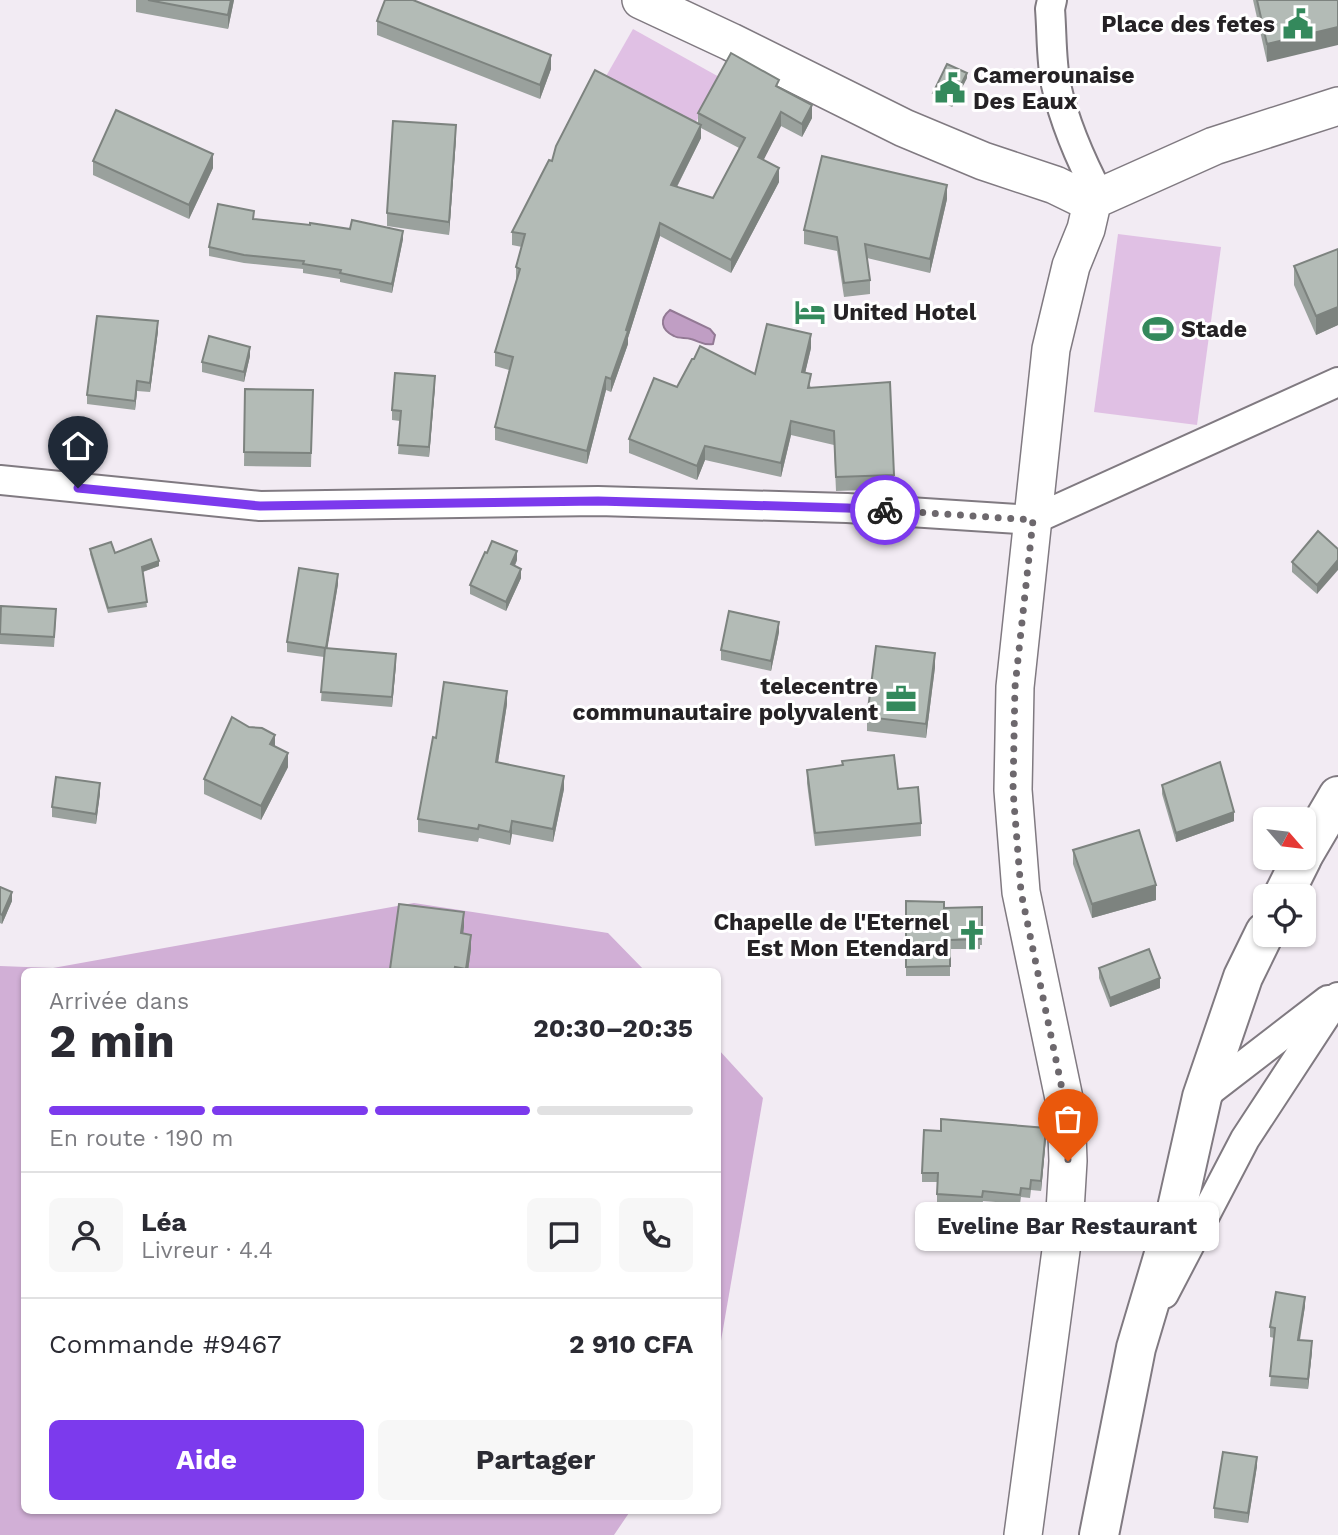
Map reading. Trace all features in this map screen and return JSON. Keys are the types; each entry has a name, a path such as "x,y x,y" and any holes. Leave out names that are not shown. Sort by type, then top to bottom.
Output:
{"highway":[{"path":"1316,833 1338,796"},
{"path":"1099,1535 1136,1348 1175,1217 1202,1097 1243,977 1258,947"}],"street":[{"path":"641,0 904,128 983,161 1096,200 1214,146 1338,106"},
{"path":"1023,1535 1064,1228 1068,1161 1066,1108 1021,892 1013,790 1015,687 1051,349 1071,266 1096,200 1074,143 1056,84 1050,9 1052,0"},
{"path":"0,480 260,506 598,501 847,508 1033,520 1338,382"},
{"path":"1202,1097 1338,995"},
{"path":"1136,1348 1245,1139 1338,995"}],"shaded area":[{"path":"633,29 721,78 693,127 605,78"},
{"name":"Stade","path":"1118,234 1221,247 1197,425 1094,412"},
{"path":"670,310 710,329 715,335 713,344 670,334 664,328 663,321"},
{"path":"414,903 608,933 642,968 53,968"},
{"path":"0,966 53,968 21,968 21,1514 628,1514 614,1535 0,1535"},
{"path":"721,1052 763,1098 721,1341"}],"building":[{"path":"148,0 231,0 228,15"},
{"path":"385,0 413,0 551,55 540,85 377,21"},
{"name":"Place des fetes","path":"1257,0 1338,0 1338,27 1267,44"},
{"path":"731,53 779,80 776,86 812,105 802,124 781,112 758,157 779,168 731,260 660,223 626,330 628,331 611,379 606,377 587,451 495,427 513,357 495,352 520,269 516,267 525,234 512,232 549,160 552,161 556,146 595,70 701,125 671,185 713,198 745,138 698,113"},
{"name":"Camerounaise Des Eaux","path":"947,64 967,73 952,102 933,93"},
{"path":"116,110 213,154 189,205 93,161"},
{"path":"393,121 456,125 449,222 387,213"},
{"path":"822,156 947,185 930,259 865,244 870,280 844,283 837,237 804,230"},
{"path":"218,204 254,211 253,219 350,229 352,220 403,231 392,284 340,273 341,270 303,264 304,261 244,255 209,247"},
{"path":"1338,249 1338,307 1316,316 1294,266"},
{"path":"97,316 158,321 150,383 137,381 135,401 87,395"},
{"path":"767,324 811,334 802,372 811,374 808,388 890,382 894,475 836,477 834,431 791,421 781,463 705,446 697,466 629,439 654,378 677,387 700,346 755,374"},
{"path":"209,336 250,347 244,372 202,362"},
{"path":"395,373 435,376 429,447 398,445 401,411 392,410"},
{"path":"245,389 313,390 311,453 244,452"},
{"path":"1318,531 1338,549 1338,560 1317,585 1292,562"},
{"path":"151,539 159,561 142,567 147,602 108,608 90,549 111,542 115,553"},
{"path":"492,541 517,551 511,564 521,569 506,602 470,585"},
{"path":"299,568 338,574 326,648 287,642"},
{"path":"1,606 56,609 54,637 0,634"},
{"path":"729,611 779,622 771,661 721,650"},
{"name":"telecentre communautaire polyvalent","path":"876,646 935,653 926,724 867,717"},
{"path":"325,648 396,654 392,697 321,692"},
{"path":"444,682 507,691 496,762 564,776 553,829 512,821 510,832 479,825 478,829 418,819 433,737 436,738"},
{"path":"232,717 249,727 262,728 275,735 270,744 288,753 261,806 204,779"},
{"path":"894,755 898,789 918,787 921,823 815,833 807,770 843,765 842,761"},
{"path":"1220,762 1234,812 1176,833 1162,785"},
{"path":"56,777 100,783 96,814 52,807"},
{"path":"1139,830 1156,885 1092,904 1073,850"},
{"path":"0,887 12,892 2,915 0,914"},
{"path":"906,901 944,902 944,908 982,907 982,935 980,939 950,940 950,966 906,967"},
{"path":"399,904 464,912 461,933 471,935 466,968 390,968"},
{"path":"1149,949 1160,978 1110,998 1099,968"},
{"path":"941,1119 1046,1128 1041,1181 1031,1180 1030,1189 1021,1188 1020,1195 983,1191 982,1197 937,1194 938,1173 922,1173 924,1130 941,1131"},
{"path":"1276,1292 1305,1297 1298,1340 1312,1341 1308,1379 1270,1376 1275,1328 1270,1327"},
{"path":"1223,1452 1257,1457 1248,1513 1214,1508"}],"way so far":[{"path":"885,510 1033,520 1015,687 1013,790 1021,892 1066,1108 1068,1161"}],"place":[{"name":"Place des fetes","path":"1298,24"},
{"name":"Camerounaise Des Eaux","path":"950,88"},
{"name":"United Hotel","path":"810,312"},
{"name":"Stade","path":"1158,329"},
{"name":"telecentre communautaire polyvalent","path":"901,699"},
{"name":"Chapelle de l'Eternel Est Mon Etendard","path":"972,935"},
{"name":"Eveline Bar Restaurant","path":"1068,1161"}],"route":[{"path":"78,488 260,506 598,501 885,510"}]}
